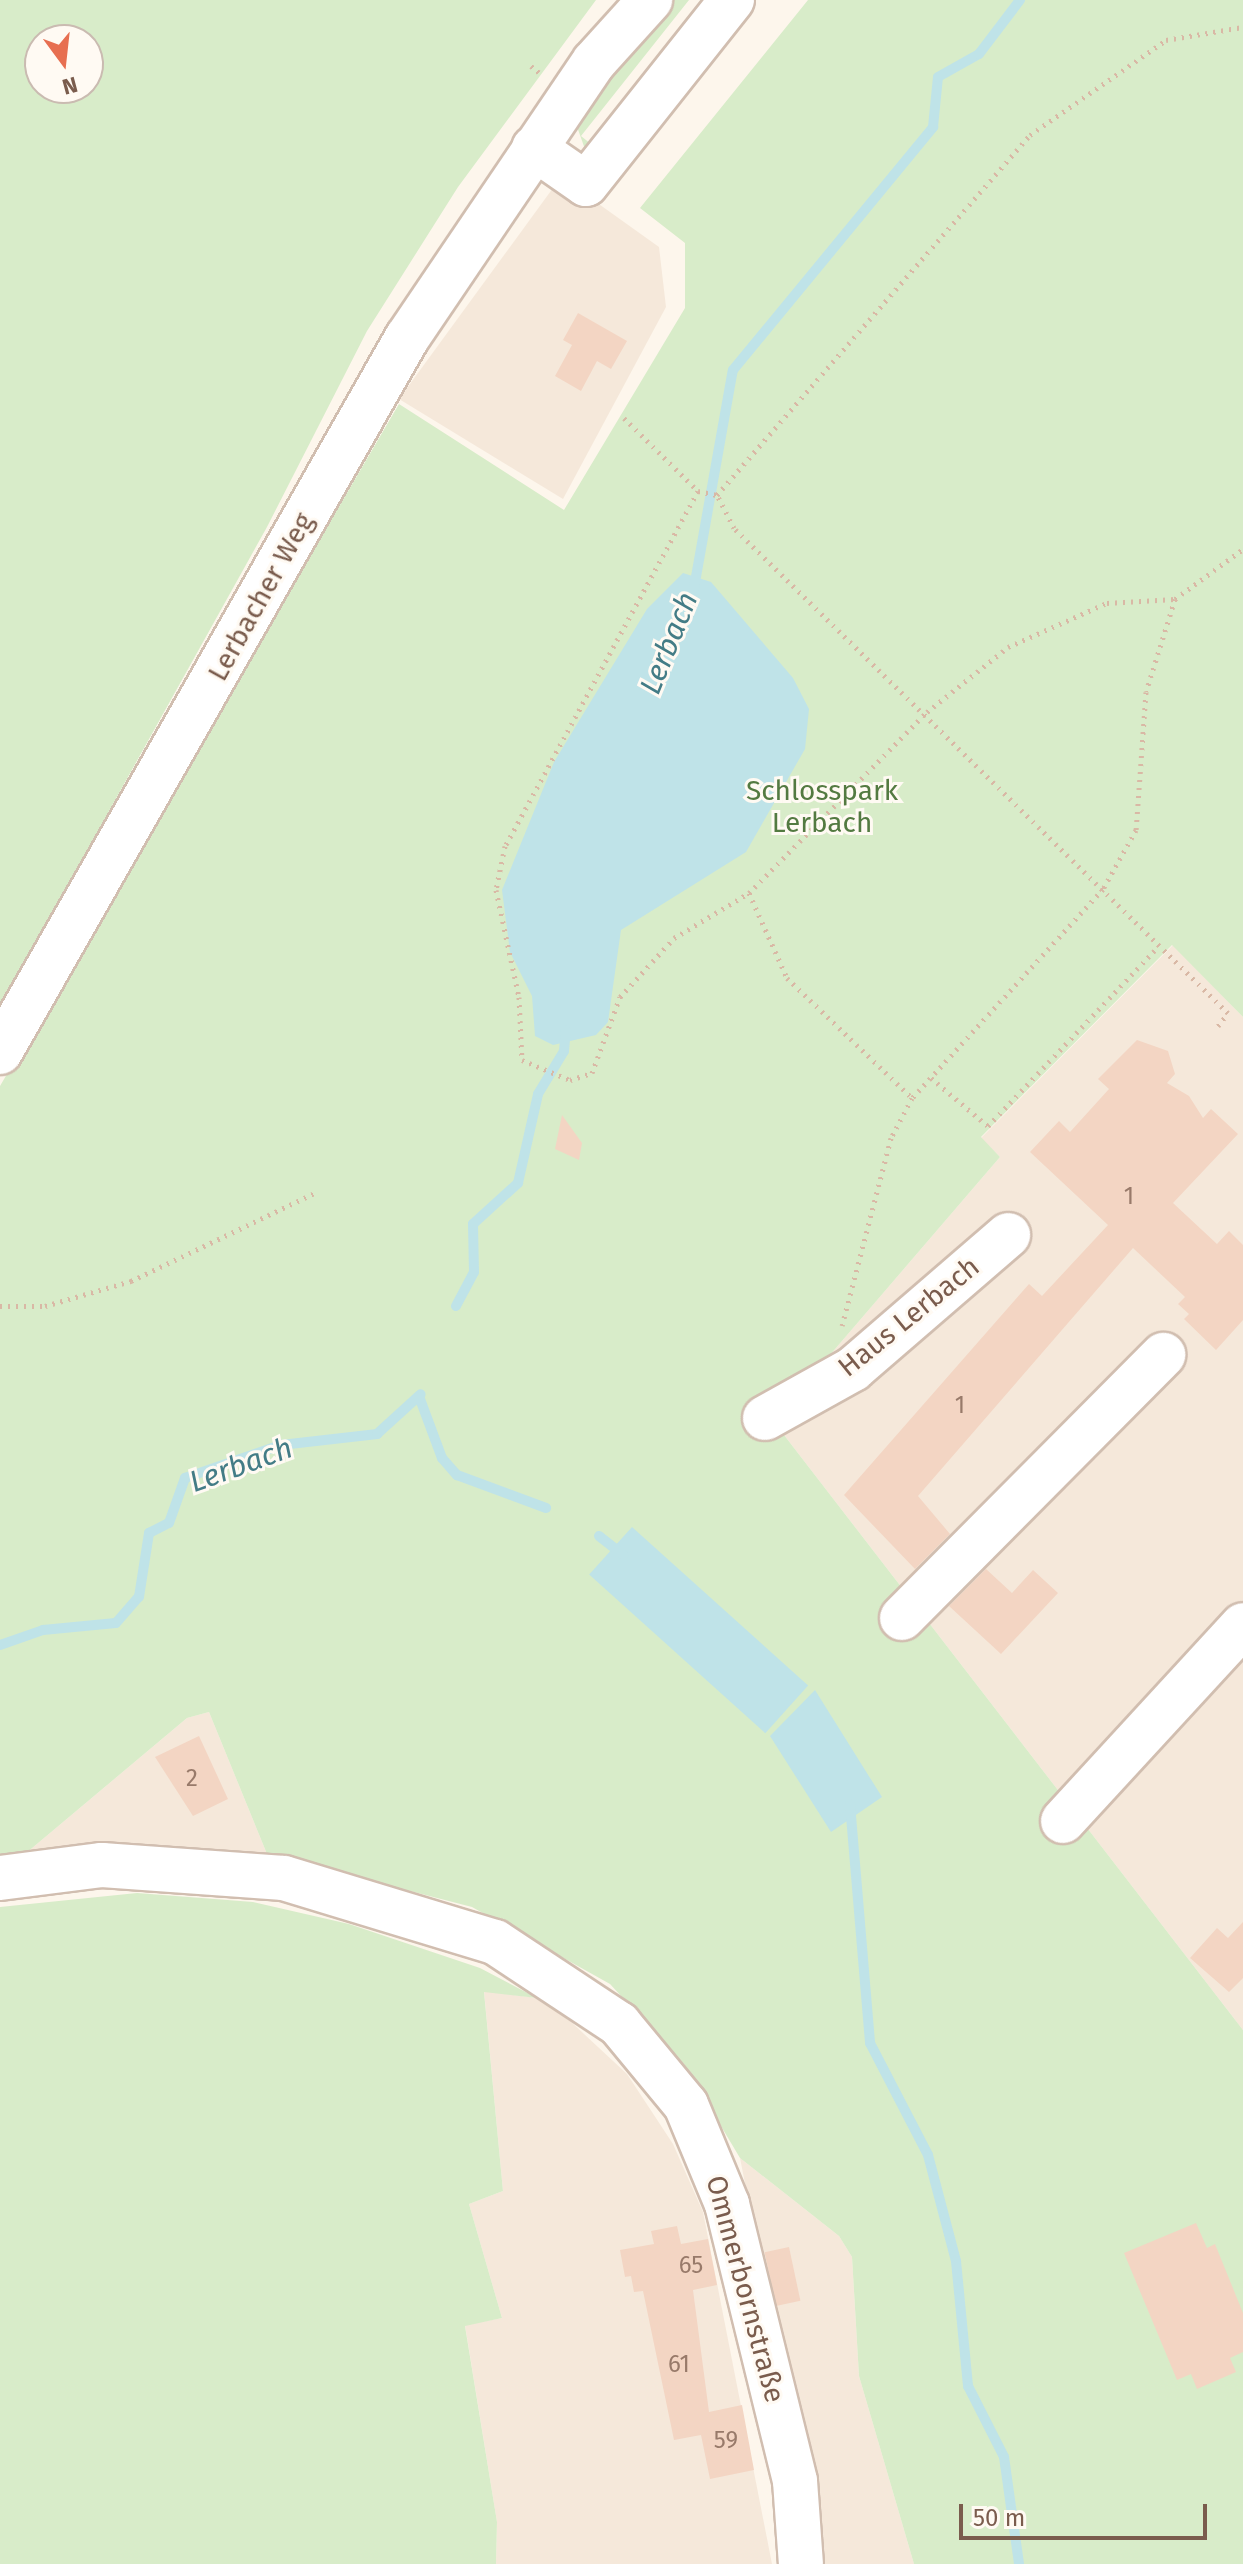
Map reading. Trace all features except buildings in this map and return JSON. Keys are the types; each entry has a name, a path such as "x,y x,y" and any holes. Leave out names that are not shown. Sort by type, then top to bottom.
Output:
{"street":[{"name":"Lerbacher Weg","path":"0,1052 407,338 534,148 650,0"},
{"path":"534,148 586,184 732,0"},
{"name":"Haus Lerbach","path":"765,1418 853,1369 1008,1235"},
{"path":"902,1618 1163,1355"},
{"path":"1063,1821 1243,1625"},
{"name":"Ommerbornstraße","path":"0,1878 102,1865 284,1878 495,1942 619,2024 686,2105 727,2204 795,2481 801,2564"}],"path":[{"path":"717,495 1030,135 1166,40 1243,27"},
{"path":"624,418 698,491 717,495"},
{"path":"698,491 505,846 496,890 519,997 522,1060 570,1080 592,1073 620,997 674,938 749,893 927,712 1008,647 1107,603 1175,599 1243,549"},
{"path":"717,495 734,528 927,712 1228,1013 1218,1026"},
{"path":"853,1369 841,1330 891,1138 912,1098 1103,889 1136,830 1146,692 1175,599"},
{"path":"749,893 787,978 912,1098"},
{"path":"931,1078 988,1126 1159,946"},
{"path":"0,1306 45,1306 131,1281 317,1192"}],"shaded area":[{"path":"561,177 659,247 666,307 563,499 399,399"},
{"path":"1173,945 1243,1017 1243,2030 784,1435 787,1405 1000,1157 981,1138"},
{"path":"209,1712 267,1854 25,1854 187,1718"},
{"path":"484,1991 537,1998 569,2020 627,2074 673,2144 703,2212 772,2564 496,2564 497,2522 465,2325 502,2318 469,2204 503,2191"},
{"path":"740,2158 839,2236 852,2257 859,2376 914,2564 820,2564"}],"green space":[{"path":"0,0 596,0 458,187 367,331 267,527 0,1007"},
{"path":"670,0 689,0 581,136 597,149 586,152 575,121"},
{"name":"Schlosspark Lerbach","path":"808,0 1243,0 1243,1017 1172,945 981,1137 1000,1157 787,1405 784,1435 1243,2030 1243,2564 914,2564 859,2376 852,2257 839,2236 740,2158 684,2064 610,1984 472,1907 267,1854 209,1712 187,1718 25,1854 0,1857 0,1086 399,404 564,510 685,308 685,243 640,208"},
{"path":"137,1893 253,1902 349,1924 480,1968 537,1998 484,1992 503,2191 469,2204 502,2318 465,2326 497,2522 496,2564 0,2564 0,1907"}],"water":[{"path":"683,573 711,582 793,678 809,709 805,749 746,852 621,930 608,1022 596,1035 553,1045 535,1036 532,996 510,952 502,890 554,762 647,609"},
{"path":"632,1527 808,1686 765,1733 589,1575"},
{"path":"815,1690 882,1797 831,1832 770,1736"}],"waterway":[{"name":"Lerbach","path":"694,588 733,370 933,127 938,77 979,54 1020,0"},
{"name":"Lerbach","path":"456,1306 474,1272 473,1224 518,1183 538,1094 564,1051 566,1030"},
{"name":"Lerbach","path":"0,1645 43,1630 116,1623 139,1597 149,1533 169,1523 185,1478 281,1445 377,1434 421,1394"},
{"path":"420,1399 442,1458 457,1475 546,1508"},
{"path":"599,1536 623,1555"},
{"path":"850,1804 870,2043 928,2155 956,2261 968,2386 1004,2457 1019,2564"}]}
